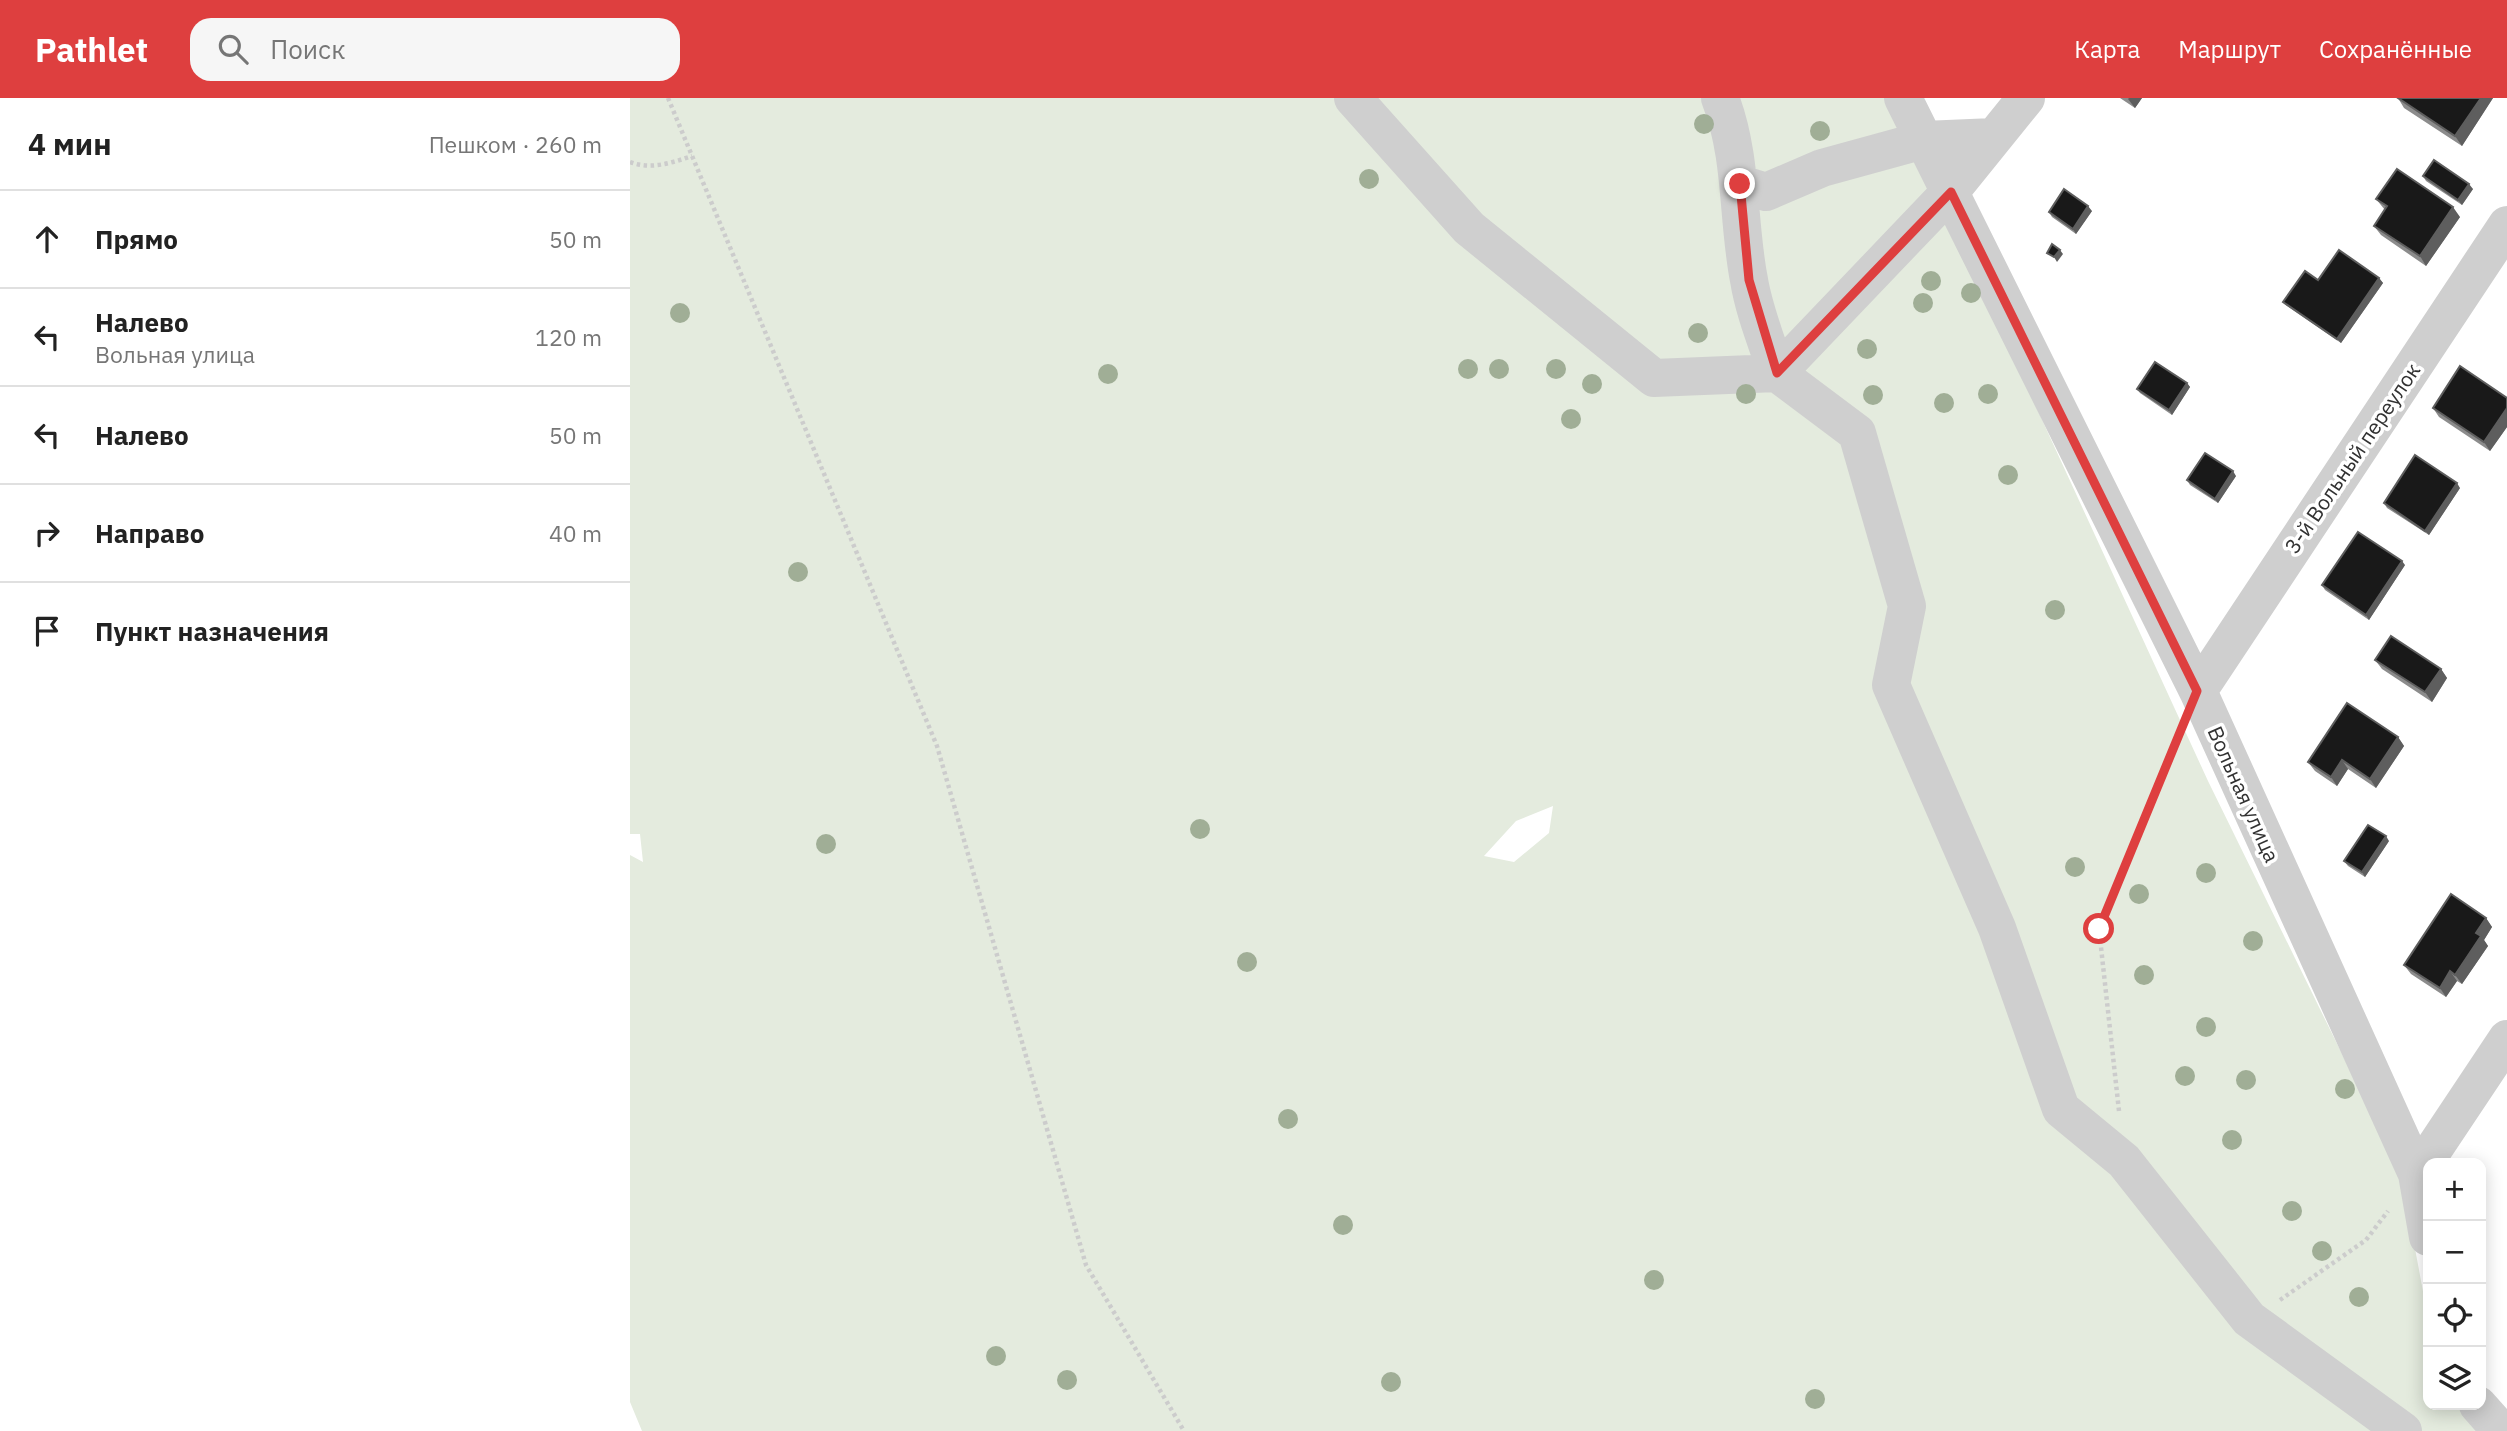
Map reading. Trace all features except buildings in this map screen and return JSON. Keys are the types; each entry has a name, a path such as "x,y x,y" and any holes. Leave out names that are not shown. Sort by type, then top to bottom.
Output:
{"street":[{"path":"1353,98 1469,228 1654,378 1777,373 1951,192 2026,98"},
{"path":"1720,98 1730,123 1740,184 1749,280 1777,373 1857,433 1907,606 1891,685 1997,928 2061,1109 2124,1161 2249,1319 2403,1431"},
{"name":"Вольная улица","path":"1903,98 2197,691 2417,1174 2425,1221"},
{"path":"1740,184 1766,192 1822,168 1924,140 1994,137"},
{"name":"3-й Вольный переулок","path":"2197,691 2507,225"},
{"path":"2417,1174 2507,1039"},
{"path":"2482,1410 2501,1431"}],"path":[{"path":"668,98 937,747 1086,1265 1184,1431"},
{"path":"630,162 642,167 669,164 692,156"},
{"path":"2124,1161 2099,929 2197,691"},
{"path":"2249,1319 2366,1240 2417,1174"}],"shaded area":[{"path":"630,98 1919,98 1969,261 2208,781 2401,1174 2423,1291 2423,1410 2474,1410 2489,1431 642,1431 630,1402 630,855 643,862 640,834 630,834","holes":["1553,806 1549,833 1514,862 1484,856 1516,821"]}],"route":[{"path":"1740,184 1749,280 1777,373 1951,192 2197,691 2099,929"}]}
